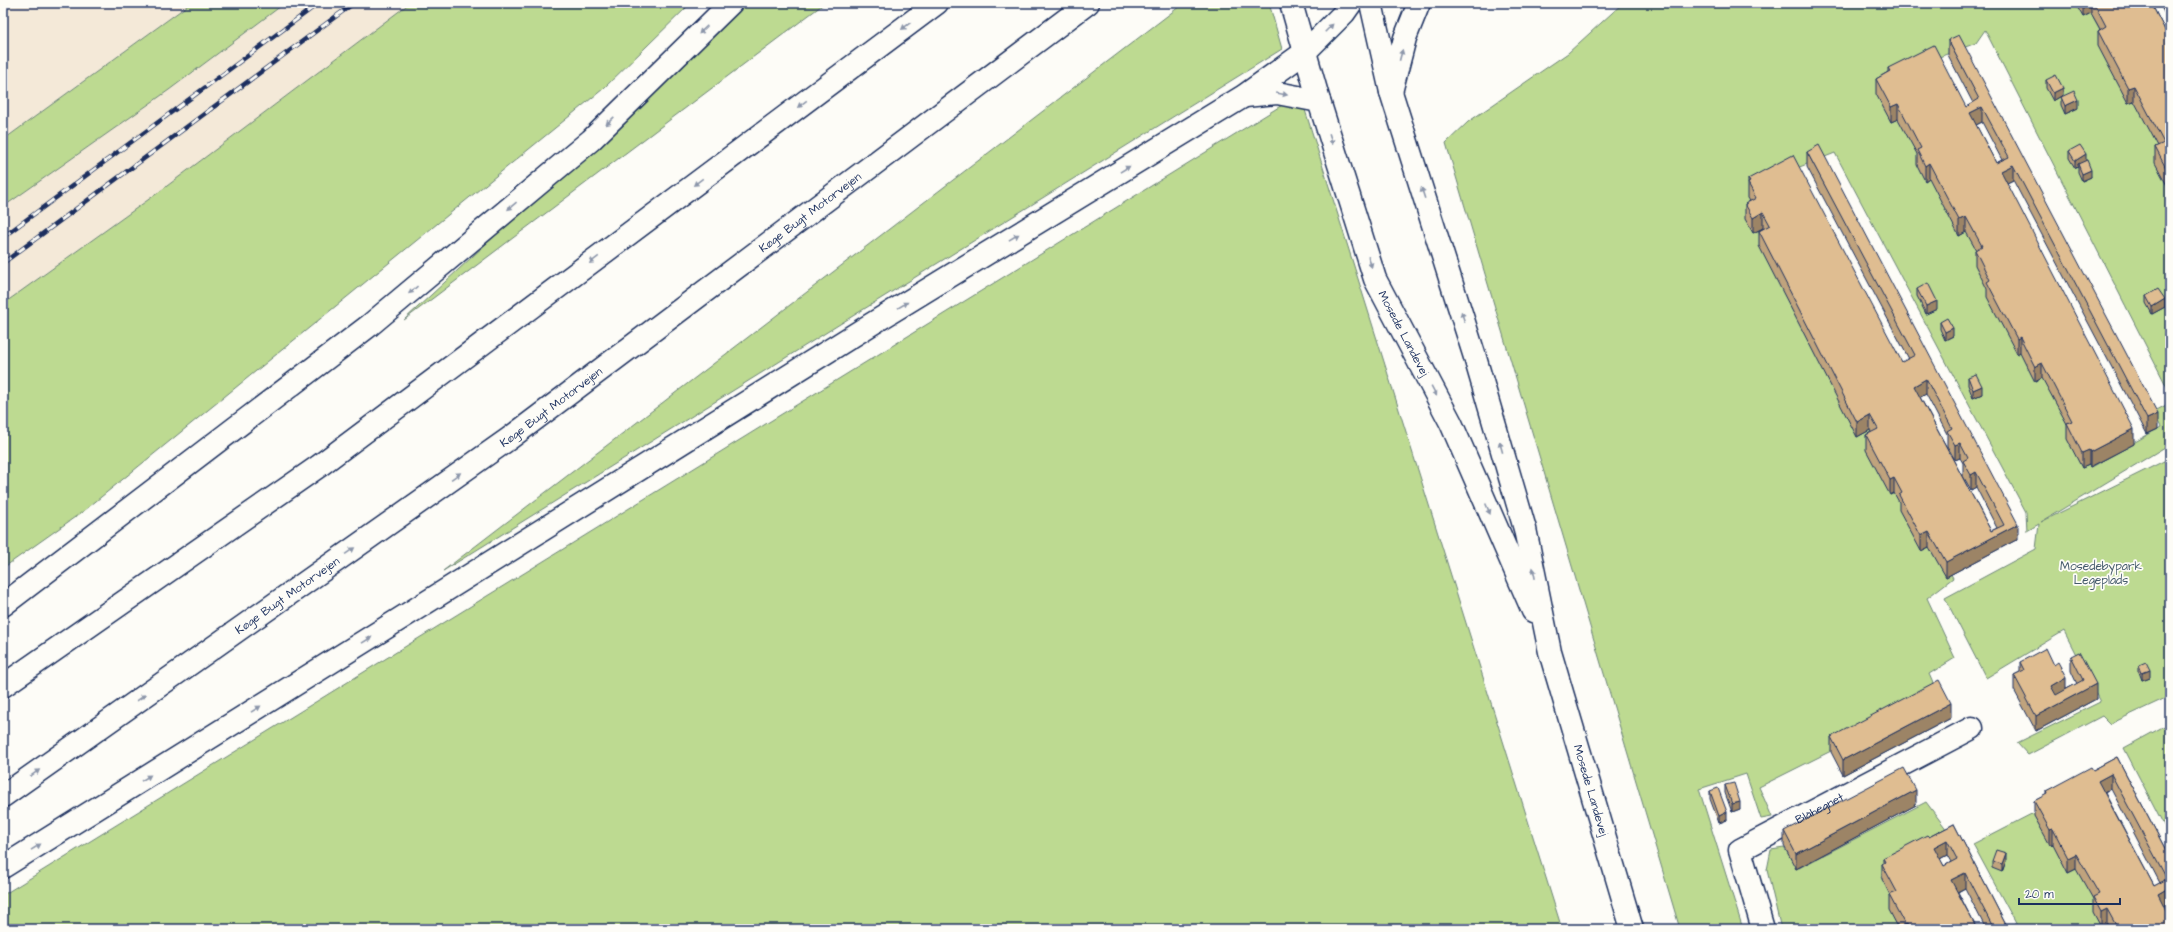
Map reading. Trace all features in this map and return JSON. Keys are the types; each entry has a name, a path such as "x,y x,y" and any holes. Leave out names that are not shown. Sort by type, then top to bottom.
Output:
{"main road":[{"path":"3,605 370,326 591,140 731,3"},
{"path":"3,686 320,466 937,3"},
{"name":"Køge Bugt Motorvejen","path":"3,796 510,438 1088,3"},
{"name":"Mosede Landevej","path":"1291,3 1319,101 1375,279 1451,423 1550,652"},
{"path":"3,867 856,333 1244,96 1305,52 1344,13 1351,3"},
{"name":"Mosede Landevej","path":"1371,3 1391,92 1474,354 1525,529 1550,652 1632,929"},
{"path":"1391,92 1405,38 1419,3"},
{"path":"1244,96 1277,92 1319,101"},
{"name":"Blåhegnet","path":"1763,929 1740,850 1972,728"}],"shaded area":[{"path":"3,3 191,3 3,140"},
{"path":"285,3 411,3 159,192 3,304 3,207 169,90"}],"green space":[{"path":"191,3 285,3 169,90 3,207 3,140"},
{"path":"410,3 691,3 603,89 85,510 3,568 3,304 159,192"},
{"path":"746,3 825,3 404,320"},
{"path":"1184,3 1269,3 1282,49 443,571"},
{"name":"Mosedebypark Legeplads","path":"1623,3 2086,3 2170,164 2170,393 1985,30 1976,43 1934,59 1891,81 2092,467 2161,427 2153,412 2168,404 2170,408 2170,444 2041,522 2170,458 2170,696 2110,724 2102,716 2028,755 2017,743 2100,702 2064,631 1986,678 1945,598 2036,549 2039,524 2027,531 2026,512 1835,153 1792,170 1860,401 1953,578 1927,598 1955,658 1929,674 1939,697 1759,787 1772,817 1761,819 1746,774 1699,789 1743,929 1680,929 1446,143 1468,122 1568,53"},
{"path":"1300,94 1562,929 3,929 3,895"},
{"path":"2170,723 2170,837 2124,748"},
{"path":"1926,802 1953,838 1881,877 1909,929 1781,929 1767,870 1771,850 1784,848 1799,868"},
{"path":"2045,807 2110,929 2019,929 1973,844"}],"building":[{"path":"2094,3 2151,3 2170,40 2170,176 2155,147 2164,143 2134,86 2128,88 2098,31 2106,26"},
{"path":"1959,35 2158,414 2147,419 2013,165 2001,171 2134,429 2090,452 2089,450 2082,453 2067,423 2072,421 2042,363 2035,367 2020,337 2017,339 1987,282 1990,280 1975,250 1982,246 1966,217 1959,220 1929,163 1925,166 1917,150 1921,148 1898,104 1891,107 1876,79 1890,71 1888,68 1934,45 1966,107 1979,99 1948,40","holes":["1982,107 2009,157 1996,163 1970,113"]},
{"path":"2056,75 2063,88 2053,93 2046,80"},
{"path":"2074,91 2078,100 2065,106 2061,97"},
{"path":"1819,145 2018,524 1946,562 1929,532 1921,536 1899,495 1902,493 1894,478 1890,480 1866,435 1878,429 1870,415 1857,422 1759,231 1770,225 1763,212 1753,218 1745,204 1756,198 1748,183 1750,182 1748,179 1793,155 1902,362 1915,355 1807,152","holes":["1926,379 1952,428 1947,431 1955,445 1960,443 1968,458 1963,461 1971,475 1976,472 2004,525 1991,531 1914,386"]},
{"path":"2080,145 2086,154 2075,161 2069,151"},
{"path":"2087,160 2091,170 2082,174 2078,164"},
{"path":"1928,283 1937,301 1926,306 1917,289"},
{"path":"2158,289 2165,299 2152,307 2146,296"},
{"path":"1947,318 1953,328 1945,332 1940,322"},
{"path":"1976,374 1982,386 1973,390 1968,377"},
{"path":"2046,648 2054,665 2058,662 2066,677 2051,686 2056,695 2083,680 2071,656 2079,652 2096,684 2036,716 2014,675 2024,670 2020,662"},
{"path":"2146,662 2150,670 2142,673 2139,665"},
{"path":"1939,680 1951,703 1843,760 1831,737"},
{"path":"2117,757 2170,858 2170,887 2158,894 2170,918 2170,929 2118,929 2107,909 2101,912 2093,897 2099,894 2076,854 2068,858 2053,829 2050,830 2034,801 2047,794 2046,791 2091,767 2093,770","holes":["2111,774 2167,879 2154,886 2098,781"]},
{"path":"1904,768 1916,790 1796,854 1784,831"},
{"path":"1734,783 1740,802 1732,804 1725,785"},
{"path":"1718,788 1727,812 1719,816 1710,791"},
{"path":"1954,824 2008,929 1994,929 1965,873 1951,880 1977,929 1910,929 1907,924 1905,925 1889,895 1897,892 1882,864 1885,862 1883,858 1927,835 1929,837","holes":["1947,840 1957,859 1944,866 1934,847"]},
{"path":"1996,850 2006,853 2002,864 1992,861"}],"railway":[{"path":"3,237 319,3"},
{"path":"3,263 354,3"}]}
